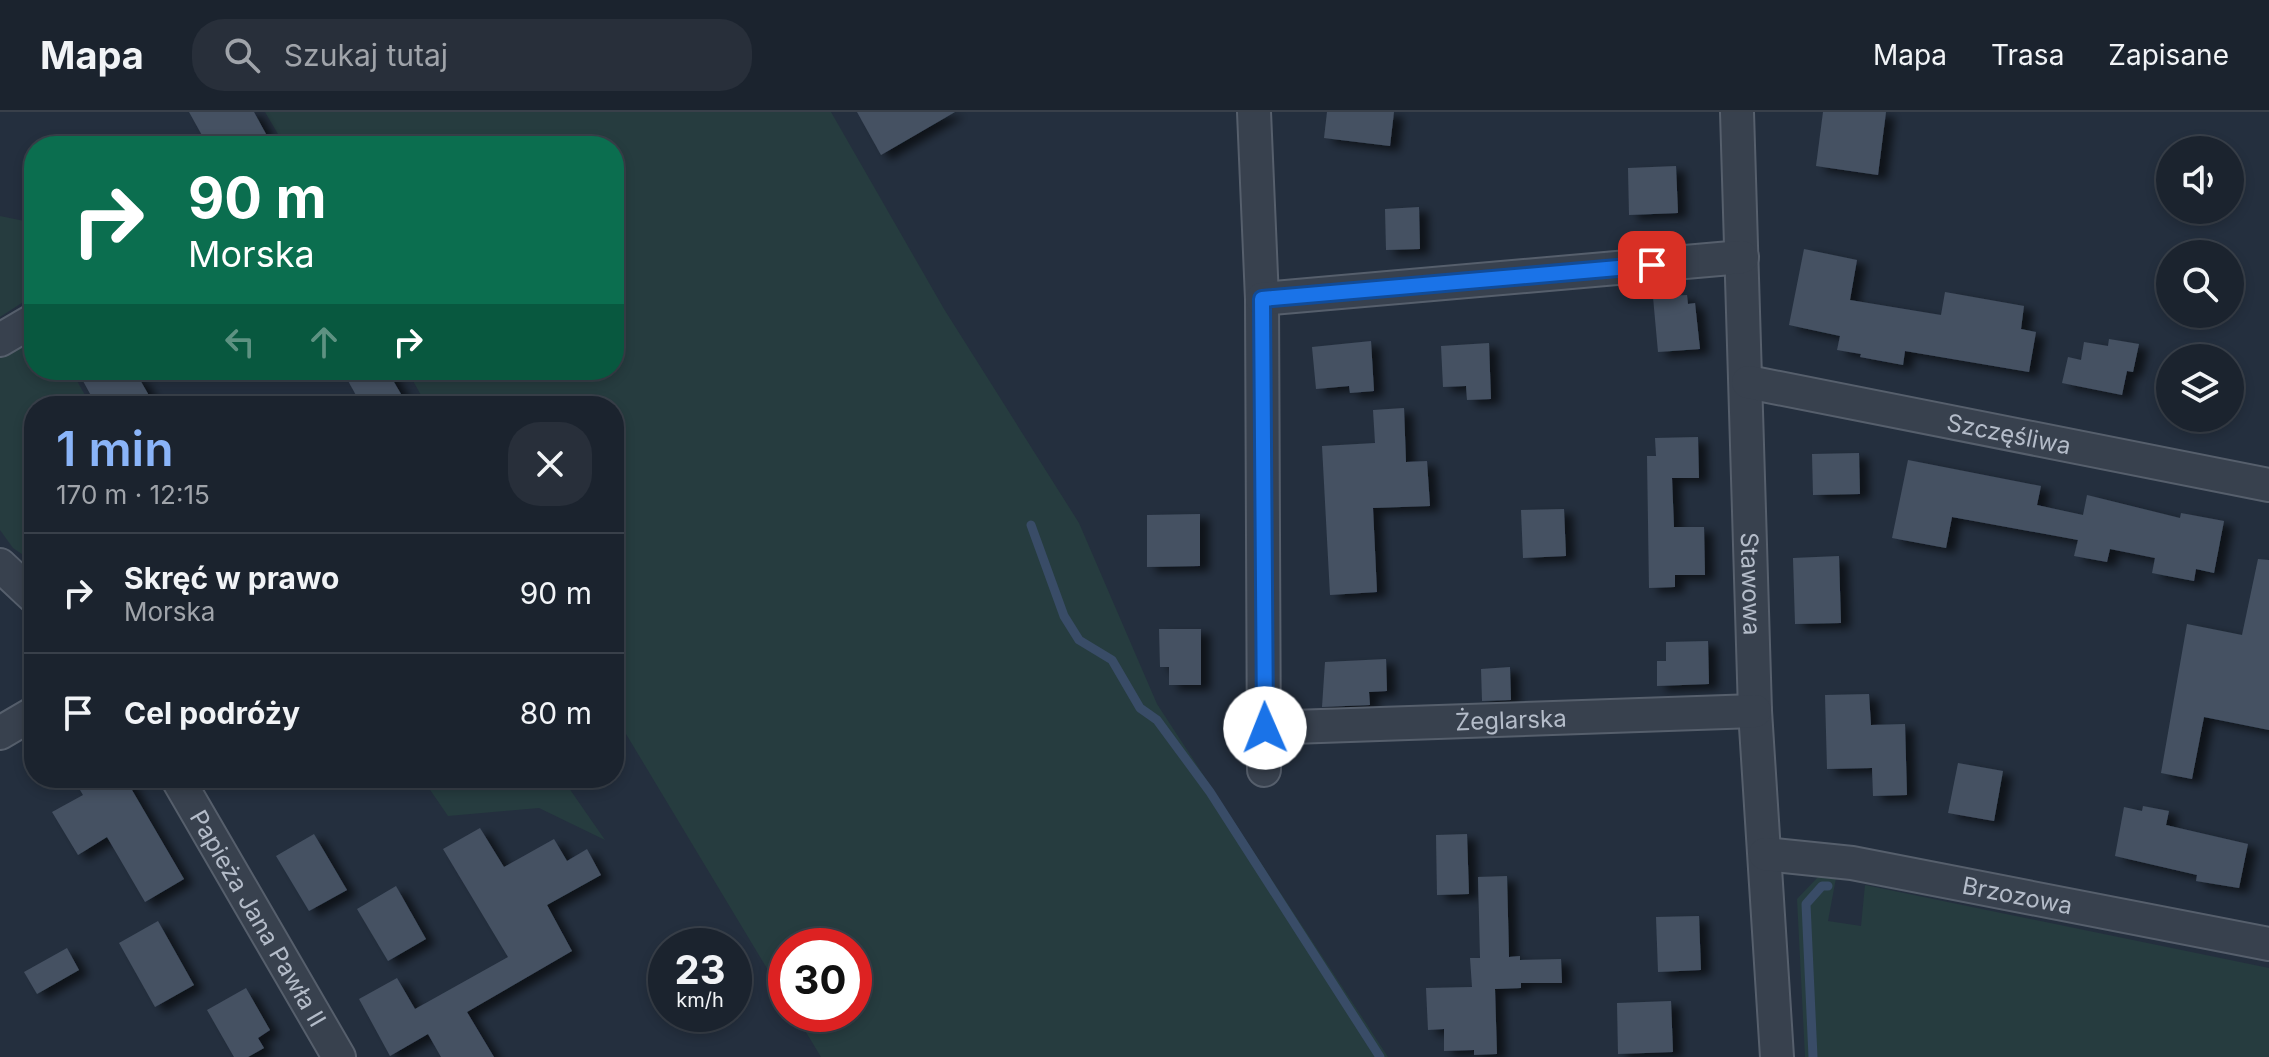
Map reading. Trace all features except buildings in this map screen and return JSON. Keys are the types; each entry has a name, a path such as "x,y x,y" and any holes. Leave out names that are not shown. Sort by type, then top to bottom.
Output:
{"street":[{"path":"1254,112 1262,299 1264,770"},
{"name":"Stawowa","path":"1737,112 1748,382 1755,711 1777,1057"},
{"path":"1262,299 1742,257"},
{"path":"0,340 24,326"},
{"name":"Szczęśliwa","path":"1748,382 2269,485"},
{"path":"0,565 24,588"},
{"name":"Żeglarska","path":"1265,728 1755,711"},
{"path":"0,733 24,719"},
{"name":"Papieża Jana Pawła II","path":"183,788 339,1057"},
{"name":"Brzozowa","path":"1765,854 1852,863 2269,944"}],"green space":[{"path":"265,112 831,112 944,309 1079,523 1157,704 1388,1057 821,1057 806,1032 872,1032 872,928 768,928 768,970 752,943 752,928 743,928 624,731 624,396 421,396 413,380 624,380 624,136 279,136"},
{"path":"0,216 24,221 24,301 0,317"},
{"path":"24,340 24,380 77,380 85,396 24,396 24,555 13,548 0,530 0,353"},
{"path":"429,788 569,788 605,840 539,808 448,816"},
{"path":"1818,877 1836,878 1828,921 1861,926 1865,885 2269,968 2269,1057 1805,1057 1797,899"}],"waterway":[{"path":"1031,525 1064,616 1079,640 1112,660 1140,708 1157,720 1210,792 1380,1057"},
{"path":"1813,1057 1806,904 1822,886 1828,886"}],"route":[{"path":"1265,728 1262,299 1652,265"}]}
